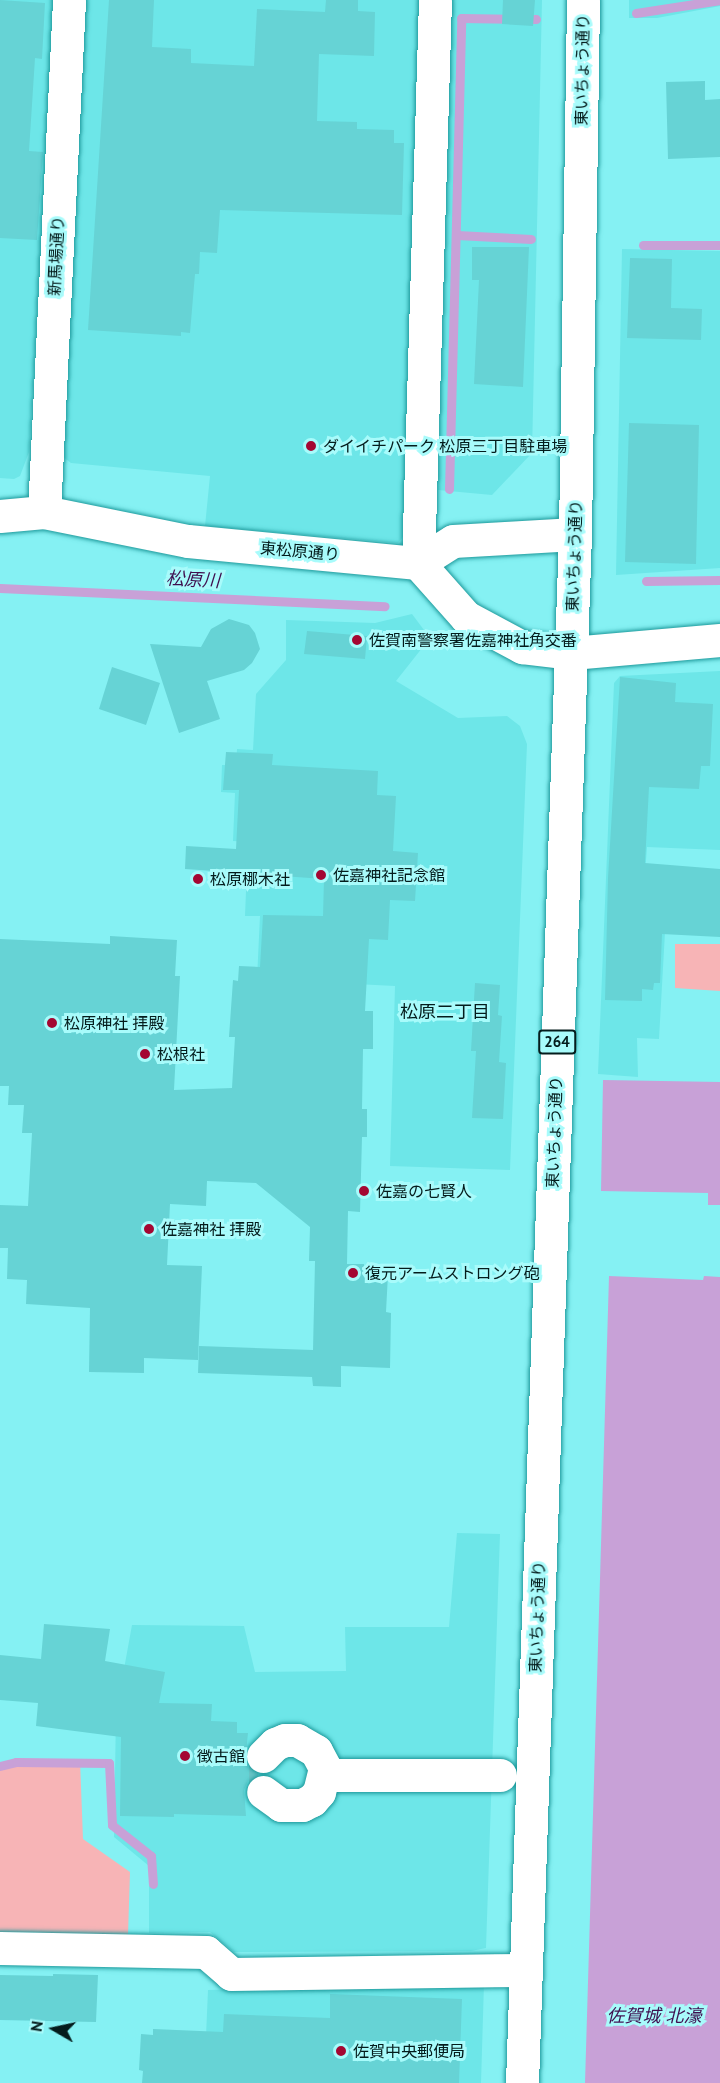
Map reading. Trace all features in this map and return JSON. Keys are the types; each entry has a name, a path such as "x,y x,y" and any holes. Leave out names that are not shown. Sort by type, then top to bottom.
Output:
{"main road":[{"name":"新馬場通り","path":"44,512 69,0"},
{"path":"435,0 418,562 466,617 522,647 571,653 720,640"},
{"name":"東いちょう通り","path":"522,2083 575,534 583,0"},
{"name":"東松原通り","path":"0,516 44,512 188,541 418,562"},
{"path":"418,562 453,541 575,534"},
{"path":"263,1756 274,1744 297,1740 316,1751 325,1768 319,1792 312,1800 302,1805 281,1805 263,1792"},
{"path":"325,1775 500,1775"},
{"path":"0,1948 206,1952 231,1974 525,1970"}],"shaded area":[{"path":"0,0 55,0 29,452 20,476 14,479 0,478"},
{"path":"83,0 420,0 406,533 398,543 205,526 210,476 71,463 62,456"},
{"path":"451,0 542,0 532,453 492,495 438,490"},
{"path":"629,0 720,0 720,6 657,18 629,18"},
{"path":"622,249 720,251 720,568 616,575"},
{"path":"412,614 430,638 396,681 458,718 507,716 520,726 527,744 510,1170 390,1166 395,986 257,979 260,916 245,916 248,842 233,841 235,793 221,792 222,765 236,765 237,749 253,750 256,694 286,660 286,620 375,623"},
{"path":"720,671 720,850 647,847 645,874 665,932 659,1039 637,1038 638,1077 598,1074 614,683 620,676"},
{"path":"675,944 720,944 720,991 675,988"},
{"path":"457,1533 500,1534 486,1948 471,1951 234,1952 210,1932 149,1933 149,1866 114,1837 116,1713 132,1625 244,1626 255,1672 346,1671 345,1627 449,1627"},
{"path":"11,1760 80,1760 83,1839 130,1872 128,1935 0,1932 0,1763"},
{"name":"佐賀中央郵便局","path":"484,1983 481,2083 204,2083 208,1990"}],"water":[{"path":"603,1080 720,1082 720,1205 708,1205 708,1193 601,1191"},
{"name":"佐賀城 北濠","path":"609,1276 703,1280 704,1276 720,1277 720,2083 585,2083"}],"building":[{"path":"0,0 45,3 42,59 35,58 29,151 43,152 37,240 0,238"},
{"path":"109,0 154,0 152,47 191,49 191,63 254,66 257,9 325,12 326,0 358,0 358,11 375,12 374,56 319,54 317,121 357,122 357,129 394,130 394,143 404,143 402,215 220,210 217,253 200,252 199,274 195,274 190,333 181,332 181,336 88,330"},
{"path":"503,0 535,0 533,26 502,24"},
{"path":"705,81 705,100 720,99 720,157 668,159 666,82"},
{"path":"472,247 529,247 523,387 474,384 479,280 472,280"},
{"path":"630,258 672,259 671,308 702,309 701,340 627,338"},
{"path":"629,423 699,425 696,564 625,562"},
{"path":"229,619 249,625 255,633 260,649 252,663 244,670 207,681 220,719 179,733 150,644 201,647 211,629"},
{"path":"307,631 367,636 365,659 304,654"},
{"path":"112,667 160,683 146,725 99,709"},
{"path":"620,677 676,683 675,702 713,704 710,766 701,766 699,789 649,787 645,863 720,869 720,937 662,934 660,983 654,983 653,990 642,989 642,1001 605,1000 608,878"},
{"path":"226,752 273,754 272,765 378,771 377,795 396,796 393,851 418,853 415,901 390,900 388,940 369,939 365,1011 373,1011 373,1049 363,1049 362,1109 367,1109 367,1137 362,1137 360,1212 348,1211 347,1264 364,1264 364,1273 388,1274 386,1312 391,1313 390,1368 341,1366 341,1387 313,1386 312,1377 198,1373 199,1346 313,1350 315,1261 309,1261 310,1227 256,1183 207,1181 206,1206 170,1204 167,1265 202,1266 198,1360 144,1358 144,1373 89,1372 90,1308 26,1304 27,1280 7,1279 8,1248 0,1248 0,1205 28,1206 32,1133 22,1133 24,1105 8,1105 9,1086 0,1086 0,939 110,944 110,936 177,940 175,976 180,976 174,1090 232,1088 235,1037 229,1037 233,980 238,981 239,966 260,967 263,915 323,916 324,879 185,869 186,846 236,849 239,790 223,790"},
{"path":"475,983 500,985 498,1015 502,1016 499,1062 506,1063 503,1119 472,1118 476,1051 471,1051"},
{"path":"44,1624 110,1629 105,1661 165,1672 159,1703 212,1704 211,1721 237,1722 237,1733 248,1733 245,1761 250,1770 259,1774 248,1781 244,1790 246,1816 174,1814 174,1817 120,1816 121,1737 36,1726 38,1703 0,1700 0,1655 41,1659"},
{"path":"53,1974 98,1975 96,2022 0,2020 0,1975 53,1976"},
{"name":"佐賀中央郵便局","path":"330,1994 462,1999 459,2083 142,2083 143,2071 139,2070 141,2034 153,2035 153,2029 223,2032 224,2014 330,2018"}],"waterway":[{"path":"636,13 720,0"},
{"path":"449,489 461,18 536,19"},
{"path":"457,235 531,239"},
{"path":"643,245 720,245"},
{"name":"松原川","path":"646,581 720,580"},
{"name":"松原川","path":"0,588 385,606"},
{"path":"0,1766 16,1762 109,1763 112,1825 151,1856 153,1884"}],"tunnel":[{"path":"249,1774 258,1774"}],"place":[{"name":"ダイイチパーク 松原三丁目駐車場","path":"311,446"},
{"name":"佐賀南警察署佐嘉神社角交番","path":"357,640"},
{"name":"佐嘉神社記念館","path":"321,875"},
{"name":"松原梛木社","path":"198,879"},
{"name":"松原神社 拝殿","path":"52,1023"},
{"name":"松根社","path":"145,1054"},
{"name":"佐嘉の七賢人","path":"364,1191"},
{"name":"佐嘉神社 拝殿","path":"149,1229"},
{"name":"復元アームストロング砲","path":"353,1273"},
{"name":"徴古館","path":"185,1756"},
{"name":"佐賀中央郵便局","path":"341,2051"}],"district":[{"name":"松原二丁目","path":"445,1012"}]}
